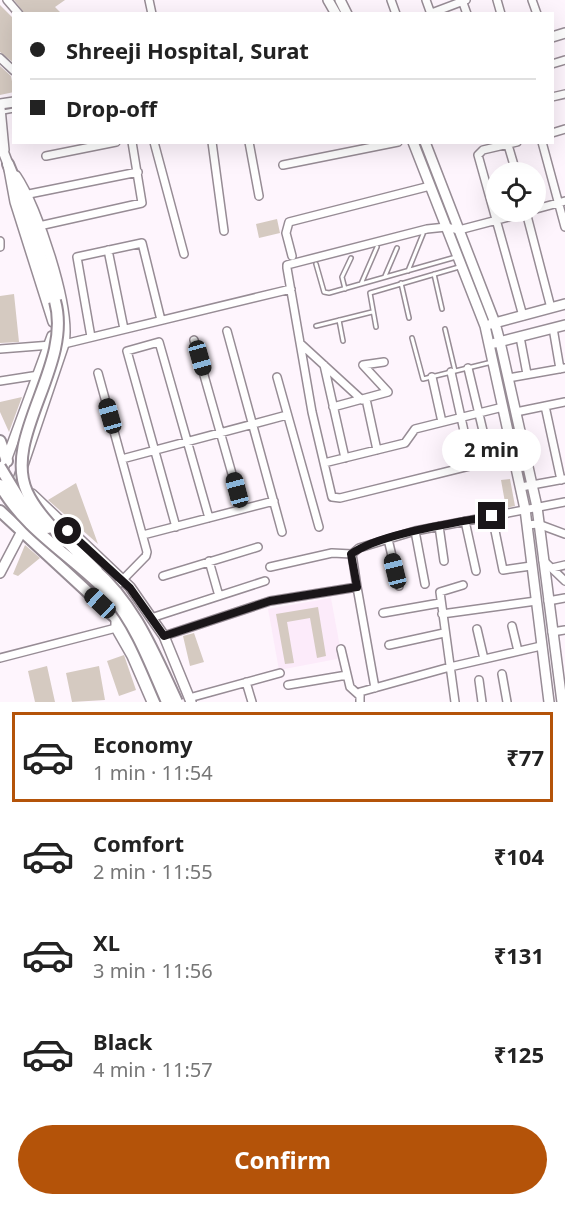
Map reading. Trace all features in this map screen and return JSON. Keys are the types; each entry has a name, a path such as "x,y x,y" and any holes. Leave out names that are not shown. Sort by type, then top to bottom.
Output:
{"main road":[{"path":"1,113 2,147 23,200 55,301 60,335 26,441 22,473 27,492 38,509 135,615 177,702"},
{"path":"414,144 459,261 493,323"},
{"path":"426,144 493,323 508,378 537,507 552,633 561,662 563,698"},
{"path":"8,164 28,194 64,312 64,344 18,480"},
{"path":"0,477 51,344 51,312 15,202 8,164"},
{"path":"493,323 565,304"},
{"path":"493,323 512,325 565,310"},
{"path":"549,702 525,509 494,362 499,342 513,334 565,319"},
{"path":"499,342 565,325"},
{"path":"0,441 4,464 34,516 97,571"},
{"path":"4,464 45,508 123,581 164,636 190,700"},
{"path":"0,486 29,523 111,597 128,620 167,702"},
{"path":"1,515 22,531 100,603 116,623 143,666 159,702"},
{"path":"0,573 22,531"},
{"path":"116,623 152,702"}],"street":[{"path":"7,0 17,12"},
{"path":"433,12 464,0"},
{"path":"0,58 12,68"},
{"path":"46,156 106,144"},
{"path":"39,226 142,203 132,144"},
{"path":"155,144 184,254"},
{"path":"212,144 224,231"},
{"path":"249,144 259,196"},
{"path":"283,165 388,144"},
{"path":"486,186 478,155 483,150 511,144"},
{"path":"544,144 562,202 565,227"},
{"path":"508,145 513,162"},
{"path":"28,194 138,172"},
{"path":"292,256 286,233 289,222 430,186"},
{"path":"546,206 562,202"},
{"path":"491,222 459,230 446,227 427,229 287,265 312,412 332,496 338,498 514,455"},
{"path":"495,222 523,315"},
{"path":"530,222 551,308"},
{"path":"0,241 0,247"},
{"path":"91,337 76,257 142,243 161,320"},
{"path":"108,250 124,329"},
{"path":"0,349 64,344 291,288"},
{"path":"508,378 562,368 553,328"},
{"path":"227,331 282,532"},
{"path":"520,337 527,374"},
{"path":"194,340 242,510"},
{"path":"176,527 127,351 159,342 209,518"},
{"path":"302,345 364,399 377,450"},
{"path":"333,407 388,392 363,366 384,362"},
{"path":"324,365 345,458"},
{"path":"468,368 484,435"},
{"path":"453,372 466,440"},
{"path":"98,373 143,535 146,556 100,603"},
{"path":"0,381 40,375"},
{"path":"277,377 318,527"},
{"path":"432,377 442,422"},
{"path":"516,412 565,402"},
{"path":"521,487 563,479 545,406"},
{"path":"324,463 405,443 415,429 503,407"},
{"path":"122,459 286,415"},
{"path":"143,535 274,501"},
{"path":"270,567 333,553 351,554 359,548 415,531 565,502"},
{"path":"492,516 503,570 531,566"},
{"path":"465,521 476,571"},
{"path":"527,525 538,524 565,534"},
{"path":"439,526 444,561"},
{"path":"415,531 425,584"},
{"path":"388,539 399,586"},
{"path":"163,576 258,547"},
{"path":"351,554 375,688"},
{"path":"543,559 565,581"},
{"path":"209,561 219,596"},
{"path":"552,568 565,565"},
{"path":"151,618 265,581"},
{"path":"455,702 440,603 441,590 463,585"},
{"path":"164,636 270,601 357,587"},
{"path":"548,601 565,598"},
{"path":"442,614 536,601"},
{"path":"382,613 440,603"},
{"path":"0,658 116,623"},
{"path":"512,626 518,651"},
{"path":"477,629 484,659"},
{"path":"552,633 565,630"},
{"path":"389,645 444,633"},
{"path":"360,699 360,692 450,666 541,646"},
{"path":"341,649 351,689 360,699"},
{"path":"190,700 280,673"},
{"path":"502,674 507,702"},
{"path":"288,685 346,675"},
{"path":"479,680 482,702"},
{"path":"246,682 252,702"}],"lane":[{"path":"408,271 423,234"},
{"path":"361,284 377,247"},
{"path":"385,277 388,265 397,248"},
{"path":"345,289 342,277 351,258"},
{"path":"316,264 324,292 459,261"},
{"path":"376,327 370,293 434,274 459,261"},
{"path":"434,274 442,309"},
{"path":"401,283 410,318"},
{"path":"316,326 372,312"},
{"path":"339,320 343,341"},
{"path":"445,329 453,372"},
{"path":"412,338 421,378 494,362"}],"shaded area":[{"path":"331,598 342,658 279,670 268,609"}],"building":[{"path":"14,0 65,0 55,7 60,12 23,12"},
{"path":"0,5 12,17 12,61 0,52"},
{"path":"0,66 11,76 12,92 0,95"},
{"path":"277,219 280,233 259,238 256,224"},
{"path":"14,294 19,342 0,343 0,296"},
{"path":"22,397 9,432 0,412 0,402"},
{"path":"510,479 515,506 506,508 501,480"},
{"path":"76,483 98,544 48,500"},
{"path":"25,545 40,558 18,576 13,574"},
{"path":"318,607 326,656 317,658 310,618 287,622 294,663 285,664 276,614"},
{"path":"194,633 204,662 190,666 183,636"},
{"path":"124,655 136,690 119,696 107,661"},
{"path":"47,666 55,702 35,702 28,671"},
{"path":"99,666 105,700 72,702 66,673"}],"route":[{"path":"68,531 130,588 164,636 270,601 357,587 351,554 359,548 415,531 492,516"}]}
